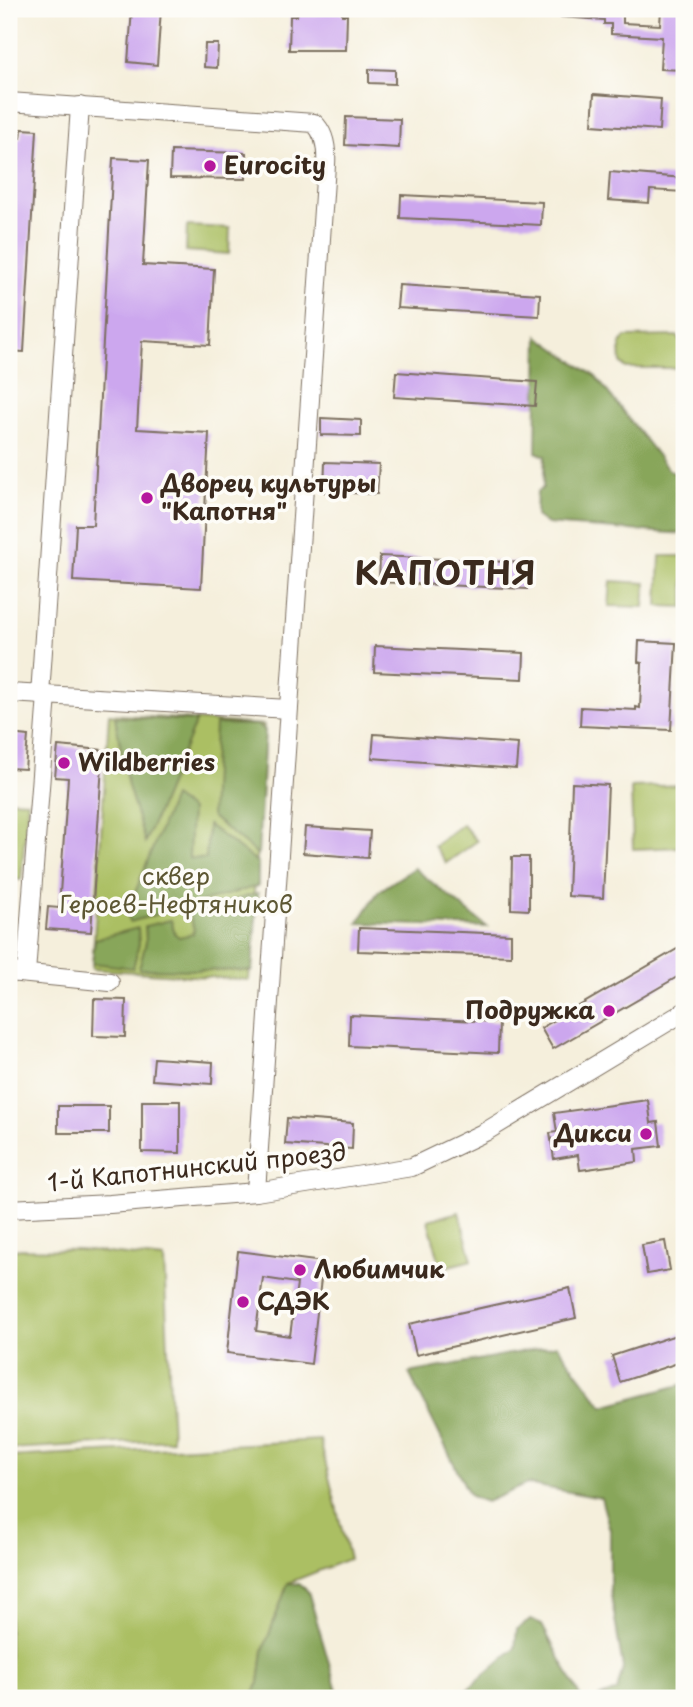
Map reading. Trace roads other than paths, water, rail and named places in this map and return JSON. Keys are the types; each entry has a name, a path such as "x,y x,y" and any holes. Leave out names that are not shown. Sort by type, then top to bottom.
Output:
{"street":[{"path":"9,102 314,123 321,129 324,138 327,158 256,1192"},
{"path":"80,106 43,695 18,973 110,982"},
{"path":"9,693 288,709"},
{"name":"1-й Капотнинский проезд","path":"9,1209 256,1192 397,1171 429,1161 509,1118 684,1012"}],"place":[{"name":"Eurocity","path":"210,166"},
{"name":"Дворец культуры \"Капотня\"","path":"147,498"},
{"name":"Wildberries","path":"64,763"},
{"name":"Подружка","path":"609,1011"},
{"name":"Дикси","path":"646,1134"},
{"name":"Любимчик","path":"300,1270"},
{"name":"СДЭК","path":"243,1302"}],"district":[{"name":"КАПОТНЯ","path":"446,574"}],"park label":[{"name":"сквер Героев-Нефтяников","path":"176,891"}]}
